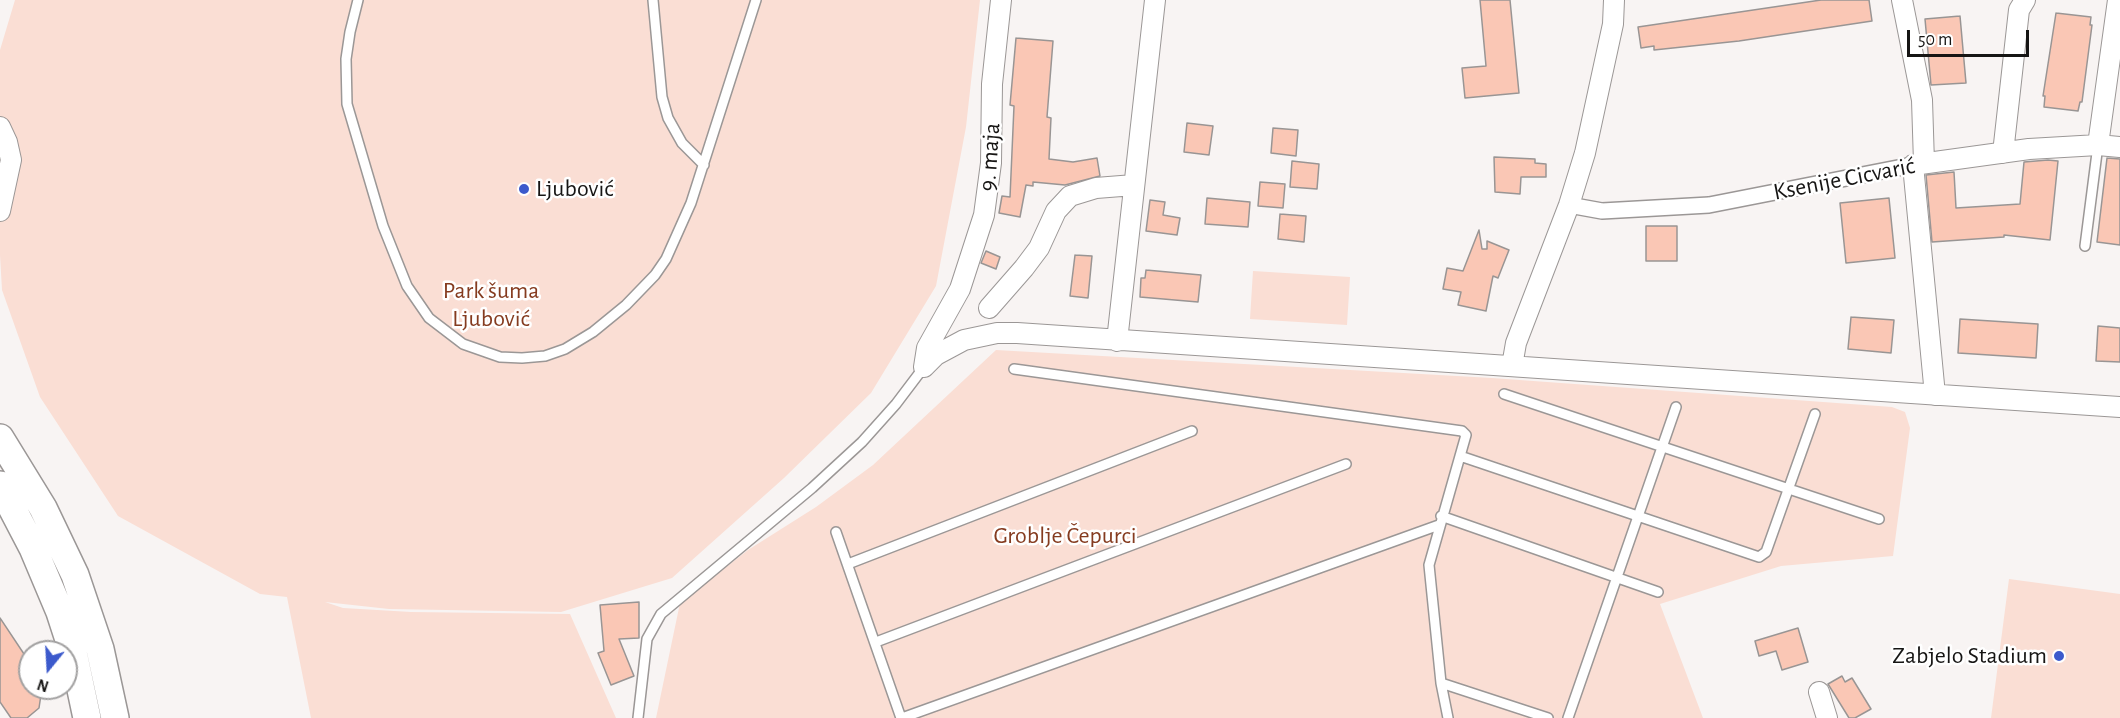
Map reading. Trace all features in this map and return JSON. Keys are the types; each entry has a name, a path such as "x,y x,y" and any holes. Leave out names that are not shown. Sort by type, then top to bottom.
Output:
{"main road":[{"path":"0,438 43,508 75,575 100,649 115,718"},
{"path":"0,485 33,548 60,612 73,652 87,718"}],"street":[{"name":"9. maja","path":"924,366 927,348 951,308 978,240 989,188 992,84 1001,0"},
{"path":"1116,341 1155,0"},
{"path":"1512,366 1516,343 1569,205 1585,153 1613,24 1614,0"},
{"path":"1902,0 1904,22 1922,100 1919,164 1935,394"},
{"path":"2003,153 2019,10 2025,0"},
{"path":"2098,145 2118,0"},
{"path":"0,127 7,142 10,160 0,211"},
{"name":"Ksenije Cicvarić","path":"1569,205 1602,211 1709,205 1919,164 2003,153 2098,145 2120,147"},
{"path":"989,308 1039,248 1056,211 1070,196 1096,188 1134,185"},
{"path":"951,308 961,321 982,335"},
{"path":"924,366 951,345 982,335 1017,333 2120,407"},
{"path":"1819,692 1827,718"}],"lane":[{"path":"358,0 346,59 348,104 353,128 383,226 407,286 429,318 463,344 501,357 545,356 592,332 626,305 655,275 677,239 704,165 756,0"},
{"path":"653,0 662,97 668,118 682,143 704,165"},
{"path":"2085,246 2098,145"},
{"path":"638,718 647,639 661,614 812,488 862,442 896,404 924,366"},
{"path":"1014,369 1457,429 1466,435 1429,565 1441,683 1448,718"},
{"path":"1504,394 1879,519"},
{"path":"1568,718 1676,407"},
{"path":"1460,456 1759,557 1766,552 1815,414"},
{"path":"848,564 1192,431"},
{"path":"876,642 1346,464"},
{"path":"836,532 901,718 1440,520 1658,592"},
{"path":"1441,683 1548,718"}],"green space":[{"name":"Park šuma Ljubović","path":"15,0 980,0 966,127 936,286 871,393 784,478 672,578 561,612 389,609 325,602 343,608 411,612 570,614 616,718 311,718 287,597 260,594 118,516 40,397 2,290 0,50"},
{"path":"1253,271 1350,277 1347,325 1250,319"},
{"name":"Groblje Čepurci","path":"996,350 1492,378 1892,407 1905,412 1910,428 1893,556 1781,566 1660,604 1703,718 656,718 680,603 748,550 816,507 873,465"},
{"name":"Zabjelo Stadium","path":"2009,579 2120,594 2120,718 1991,718"}],"building":[{"path":"1480,0 1510,0 1519,93 1465,98 1462,68 1486,66"},
{"path":"1821,0 1869,0 1872,21 1739,41 1654,50 1654,46 1641,48 1638,27"},
{"path":"2056,13 2091,17 2090,25 2092,25 2082,102 2080,102 2078,111 2044,107 2045,96 2043,96"},
{"path":"1960,16 1966,83 1931,85 1925,19"},
{"path":"1016,38 1053,41 1047,117 1051,118 1049,159 1073,162 1097,158 1100,176 1065,185 1033,182 1033,186 1026,185 1020,217 999,213 1002,196 1010,197 1014,106 1010,105"},
{"path":"1187,123 1213,126 1209,155 1184,152"},
{"path":"1273,128 1298,130 1296,156 1271,153"},
{"path":"1494,157 1535,159 1535,163 1546,164 1546,177 1521,177 1520,194 1495,192"},
{"path":"2107,158 2120,159 2120,245 2097,242"},
{"path":"1292,161 1319,164 1317,189 1290,187"},
{"path":"2058,161 2050,240 2004,235 2004,237 1932,242 1926,175 1954,172 1956,208 2020,204 2024,162"},
{"path":"1260,182 1285,184 1283,208 1258,206"},
{"path":"1207,198 1250,202 1248,227 1205,224"},
{"path":"1889,198 1895,258 1846,263 1840,203"},
{"path":"1150,200 1165,202 1163,215 1180,218 1177,235 1146,231"},
{"path":"1280,214 1306,216 1304,242 1278,239"},
{"path":"1646,226 1677,226 1677,261 1646,261"},
{"path":"1479,230 1482,249 1487,249 1487,241 1509,250 1498,278 1493,276 1486,311 1458,305 1461,292 1443,289 1447,268 1463,271"},
{"path":"986,251 1000,257 996,269 981,263"},
{"path":"1075,255 1092,256 1088,298 1070,296"},
{"path":"1146,270 1201,275 1198,302 1140,297 1141,278 1145,278"},
{"path":"1851,317 1894,320 1891,353 1848,349"},
{"path":"1960,319 2038,324 2036,358 1958,353"},
{"path":"2098,326 2120,328 2120,362 2096,361"},
{"path":"639,602 639,638 619,639 634,676 611,685 598,653 604,651 600,605"},
{"path":"0,618 18,645 18,700 40,700 39,708 27,718 11,718 0,702"},
{"path":"1798,628 1808,662 1782,670 1776,651 1759,656 1755,641"},
{"path":"1842,676 1845,682 1852,678 1871,709 1855,718 1849,718 1828,684"}],"place":[{"name":"Ljubović","path":"524,189"},
{"name":"Zabjelo Stadium","path":"2059,656"}]}
